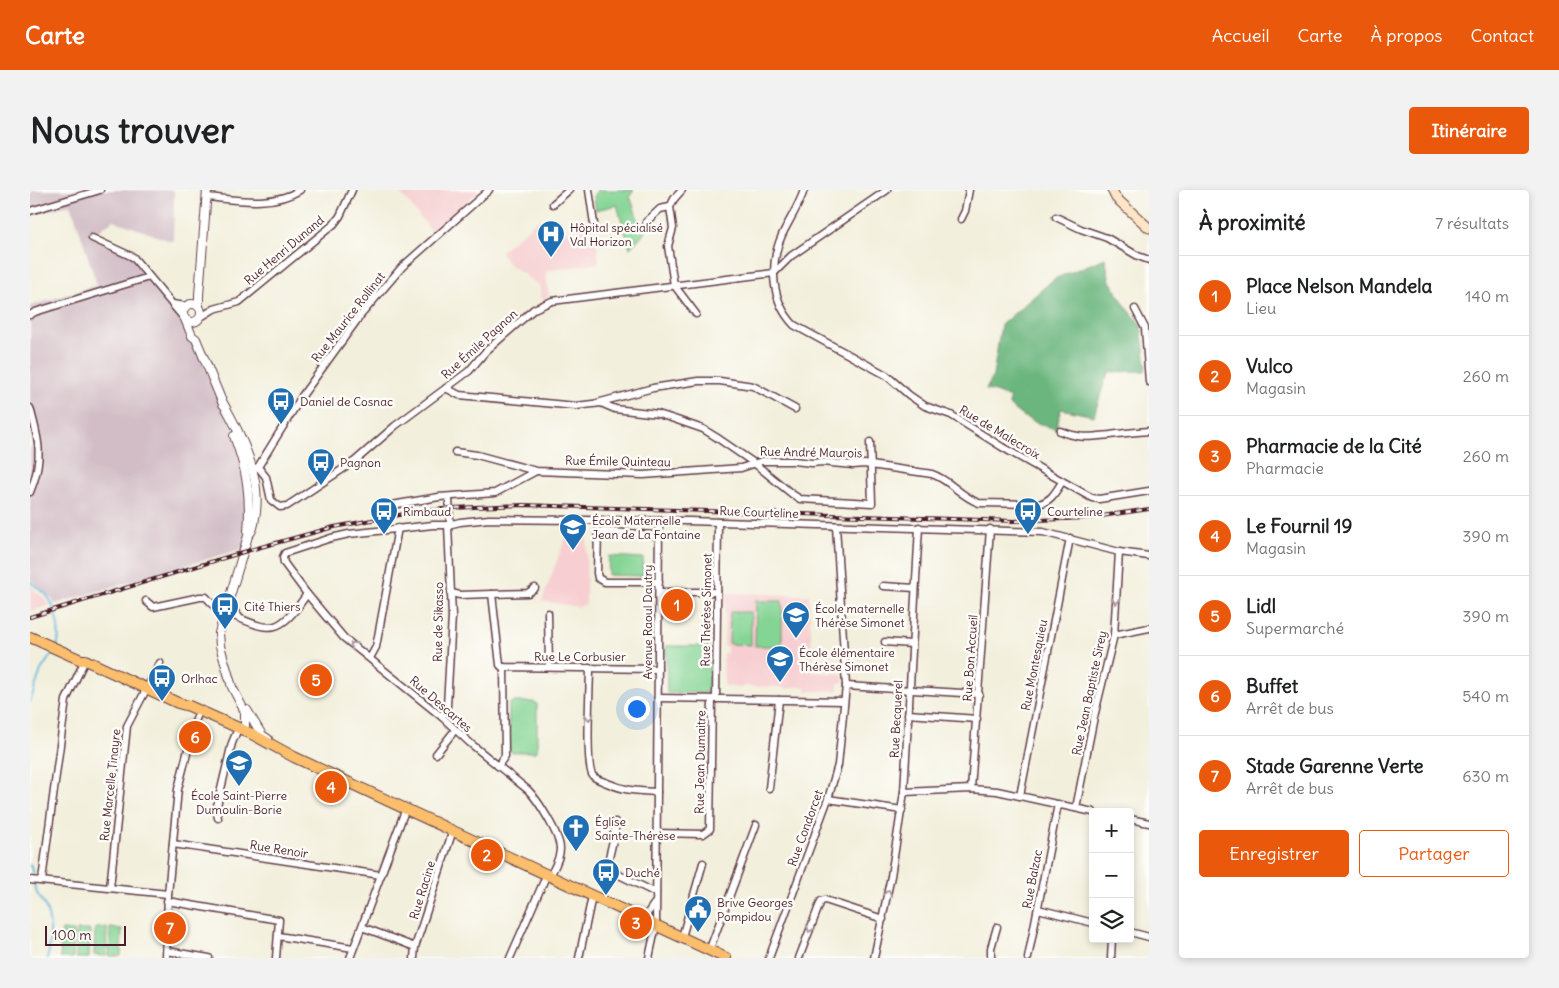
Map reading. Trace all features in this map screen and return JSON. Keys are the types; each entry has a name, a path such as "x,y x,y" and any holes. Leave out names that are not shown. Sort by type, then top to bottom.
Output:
{"main road":[{"path":"1112,190 1116,198 1149,228"},
{"path":"30,634 81,660 85,660 178,704 243,730 286,752 726,958"}],"street":[{"path":"30,211 100,190"},
{"path":"256,516 251,473 243,458 196,339 196,325 200,313 198,295 207,194 271,201 283,199 300,190"},
{"name":"Rue Henri Dunand","path":"200,313 239,302 334,224 340,216 352,190"},
{"name":"Rue Maurice Rollinat","path":"251,473 302,396 360,316 402,267 489,190"},
{"path":"553,204 569,190"},
{"path":"588,190 594,224"},
{"path":"682,190 670,207 673,228 668,246 674,285 696,314"},
{"path":"774,273 781,237 804,190"},
{"path":"774,273 791,256 887,190"},
{"path":"960,219 965,211 969,190"},
{"path":"646,222 660,209 670,207"},
{"path":"1056,217 1107,238 1138,256 1149,260"},
{"path":"92,238 133,257 184,318 191,322 200,313"},
{"name":"Rue Émile Pagnon","path":"251,473 266,477 271,500 280,507 287,506 355,461 402,421 454,383 469,370 486,350 534,310 552,301 774,273"},
{"name":"Rue de Malecroix","path":"774,273 780,306 784,315 794,325 886,375 925,406 951,415 1092,498 1099,499 1149,491"},
{"path":"30,315 149,277"},
{"path":"196,339 192,336 184,318 183,310 198,295"},
{"path":"171,304 196,304 200,313"},
{"path":"1135,309 1145,328 1149,382"},
{"path":"595,404 653,388 691,382 720,381 752,386 795,409"},
{"path":"454,383 460,391 466,394"},
{"name":"Rue André Maurois","path":"446,388 459,395 466,394 576,406 600,404 620,410 658,414 688,423 716,437 754,463 794,461 871,465 932,474 941,477 971,501 979,503 1039,504 1047,502 1062,482"},
{"path":"620,397 614,403 620,410"},
{"path":"222,401 234,422 251,473 256,516 251,533 248,536"},
{"path":"30,408 39,440 38,469 30,492"},
{"path":"1060,431 1070,435 1092,438 1149,431"},
{"path":"754,463 800,499 872,503 870,442"},
{"name":"Rue Émile Quinteau","path":"454,452 477,455 536,471 656,474 741,468 754,463"},
{"path":"380,506 495,493 536,471"},
{"path":"218,818 216,810 243,730 245,712 232,686 220,646 219,633 248,536 251,473"},
{"name":"Rue de Sikasso","path":"442,717 447,706 452,616 449,497"},
{"name":"Rue Courteline","path":"282,557 287,551 331,538 398,528 449,525 489,519 718,522 990,529 1043,532 1119,552 1149,556"},
{"name":"Avenue Raoul Dautry","path":"649,958 656,925 655,903 659,833 657,792 659,521"},
{"name":"Rue Thérèse Simonet","path":"714,699 718,522"},
{"name":"Rue Condorcet","path":"770,958 828,799 838,765 846,686 836,526"},
{"path":"370,658 376,647 398,528"},
{"name":"Rue Becquerel","path":"874,958 883,919 904,792 918,528"},
{"name":"Rue Bon Accueil","path":"972,789 990,529"},
{"path":"653,535 598,531 597,573 598,578 605,582 659,582"},
{"name":"Rue Montesquieu","path":"1020,796 1070,538"},
{"name":"Rue Jean Baptiste Sirey","path":"1076,808 1089,741 1114,635 1119,552"},
{"name":"Rue Descartes","path":"282,557 284,563 307,594 344,638 442,717 528,790 536,799 559,841 560,847 558,858 548,875 510,958"},
{"path":"883,586 915,588"},
{"path":"451,593 460,595 528,593 535,588"},
{"path":"659,592 717,590"},
{"path":"146,601 153,607 206,597 216,609 262,627 278,625 290,618 307,594"},
{"path":"492,594 500,665 503,667 505,756 498,766"},
{"path":"230,599 236,615 242,620"},
{"path":"548,613 549,668"},
{"path":"1114,635 1149,628"},
{"path":"885,642 911,644"},
{"path":"85,660 66,700 35,880 110,888 279,920 276,958"},
{"name":"Rue Marcelle Tinayre","path":"110,888 127,726 160,663"},
{"name":"Rue Le Corbusier","path":"503,667 658,669"},
{"path":"590,668 589,743 590,770 592,775 628,791 657,792"},
{"path":"846,686 979,694"},
{"path":"658,698 844,701"},
{"path":"238,699 238,704 242,711 243,730"},
{"path":"238,699 242,701 243,730"},
{"name":"Rue Jean Dumaitre","path":"659,833 703,834 710,829 714,699"},
{"path":"769,788 779,700"},
{"path":"198,713 180,777 168,898 167,955 210,958"},
{"path":"908,714 977,719"},
{"path":"436,754 455,730"},
{"path":"904,792 972,789 997,791 1089,811"},
{"path":"828,799 902,810"},
{"name":"Rue Balzac","path":"1028,958 1058,804"},
{"path":"350,958 406,808"},
{"path":"1134,820 1149,823"},
{"path":"616,822 607,866 609,870 656,893"},
{"path":"710,950 756,825"},
{"name":"Rue Racine","path":"414,958 453,830"},
{"name":"Rue Renoir","path":"173,844 381,875"},
{"path":"682,937 703,863"},
{"path":"579,958 592,896"},
{"path":"799,958 819,904 822,901 883,919"},
{"name":"Avenue Raoul Dautry","path":"643,920 655,903"},
{"path":"1038,909 1089,922"},
{"path":"362,927 416,947"},
{"path":"992,958 991,948 997,927"},
{"path":"1134,933 1149,937"},
{"path":"278,936 354,948"},
{"path":"1111,958 1112,943"}],"shaded area":[{"path":"30,190 174,190 173,242 113,220 93,235 133,254 182,317 257,482 248,547 55,604 52,599 30,580 30,448 35,446 30,430 30,306 97,285 71,204 30,216"},
{"path":"398,190 480,190 432,232"},
{"name":"Hôpital spécialisé Val Horizon","path":"539,219 552,235 595,228 599,263 546,271 549,297 541,299 540,286 509,264 500,252"},
{"name":"École Maternelle Jean de La Fontaine","path":"570,525 587,525 586,604 579,607 542,601"},
{"path":"30,586 43,597 49,606 30,611"},
{"path":"725,593 809,595 813,672 842,674 843,682 838,683 838,691 807,692 806,687 792,687 792,689 781,687 742,686 742,688 724,686 723,653 727,653 727,646 724,646"}],"green space":[{"path":"597,190 634,190 630,196 638,220 646,231 630,248 617,205 596,210 594,197"},
{"path":"1105,258 1110,281 1125,305 1141,325 1146,365 1145,371 1110,372 1105,380 1094,416 1061,409 1056,429 1043,425 1014,410 1009,405 1010,398 986,390 993,376 1001,325 1054,279"},
{"path":"609,556 643,558 643,576 608,575"},
{"path":"756,601 782,601 782,646 755,646"},
{"path":"730,612 751,612 751,645 729,644"},
{"path":"666,646 709,646 710,693 667,693"},
{"path":"512,702 534,702 537,704 537,751 535,752 511,752 509,749 509,704"},
{"path":"95,928 107,928 106,956 94,955"},
{"path":"110,928 122,929 121,956 109,956"},
{"path":"62,930 74,931 73,958 60,958"},
{"path":"77,930 90,930 89,958 76,958"}],"waterway":[{"path":"30,582 42,590 51,601 59,635 57,646"},
{"path":"30,702 41,670 53,652"},
{"path":"30,865 35,889 45,906 49,918 50,939 47,958"}],"railway":[{"path":"30,617 250,550 334,527 415,512 452,508 523,505 1014,521 1088,518 1149,509"}],"place":[{"name":"Hôpital spécialisé Val Horizon","path":"551,258"},
{"name":"Daniel de Cosnac","path":"281,425"},
{"name":"Pagnon","path":"321,486"},
{"name":"Rimbaud","path":"384,535"},
{"name":"Courteline","path":"1028,535"},
{"name":"École Maternelle Jean de La Fontaine","path":"573,551"},
{"name":"Place Nelson Mandela","path":"677,605"},
{"name":"Cité Thiers","path":"225,630"},
{"name":"École maternelle Thérèse Simonet","path":"796,639"},
{"name":"Lidl","path":"316,680"},
{"name":"École élémentaire Thérèse Simonet","path":"780,683"},
{"name":"Orlhac","path":"162,702"},
{"name":"Buffet","path":"195,737"},
{"name":"École Saint-Pierre Dumoulin-Borie","path":"239,787"},
{"name":"Le Fournil 19","path":"331,787"},
{"name":"Église Sainte-Thérèse","path":"576,852"},
{"name":"Vulco","path":"487,855"},
{"name":"Duché","path":"606,896"},
{"name":"Pharmacie de la Cité","path":"636,923"},
{"name":"Stade Garenne Verte","path":"170,928"},
{"name":"Brive Georges Pompidou","path":"698,933"}]}
